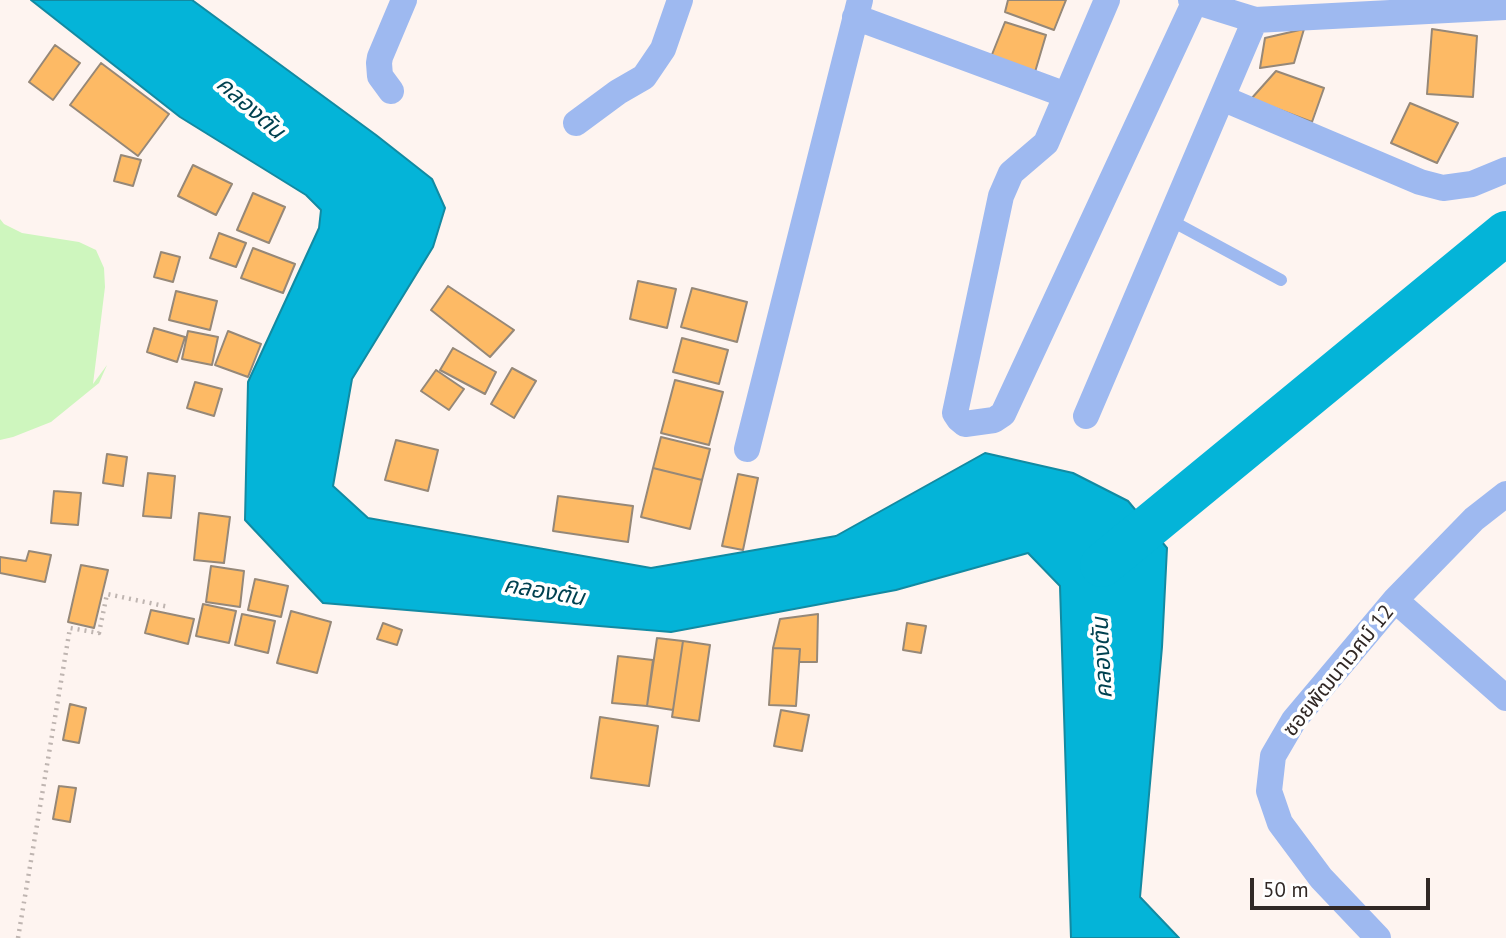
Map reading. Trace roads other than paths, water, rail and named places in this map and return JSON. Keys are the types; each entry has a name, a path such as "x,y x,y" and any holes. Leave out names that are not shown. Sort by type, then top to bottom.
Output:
{"street":[{"path":"391,91 380,76 379,63 404,0"},
{"path":"576,123 618,92 645,77 663,49 680,0"},
{"path":"1107,0 1046,143 1011,173 1001,195 955,413 965,424 994,420 1003,414 1193,1 1255,20 1366,7 1506,7"},
{"path":"747,449 858,8 1066,95"},
{"path":"1086,415 1255,20"},
{"path":"1222,98 1420,182 1443,188 1472,184 1506,170"},
{"name":"ซอยพัฒนาเวศม์ 12","path":"1378,938 1321,878 1280,823 1269,791 1273,757 1294,720 1395,600 1474,519 1506,494"},
{"path":"1395,600 1506,698"}],"lane":[{"path":"1170,220 1280,280"}],"water":[{"name":"คลองตัน","path":"31,0 192,0 432,179 445,208 433,247 352,379 333,486 368,518 651,568 836,536 985,453 1073,473 1128,501 1167,548 1162,647 1140,897 1179,938 1071,938 1060,586 1028,553 896,590 671,632 323,603 245,520 248,382 319,228 321,210 306,195 180,117"}],"waterway":[{"path":"1102,565 1506,233"}]}
